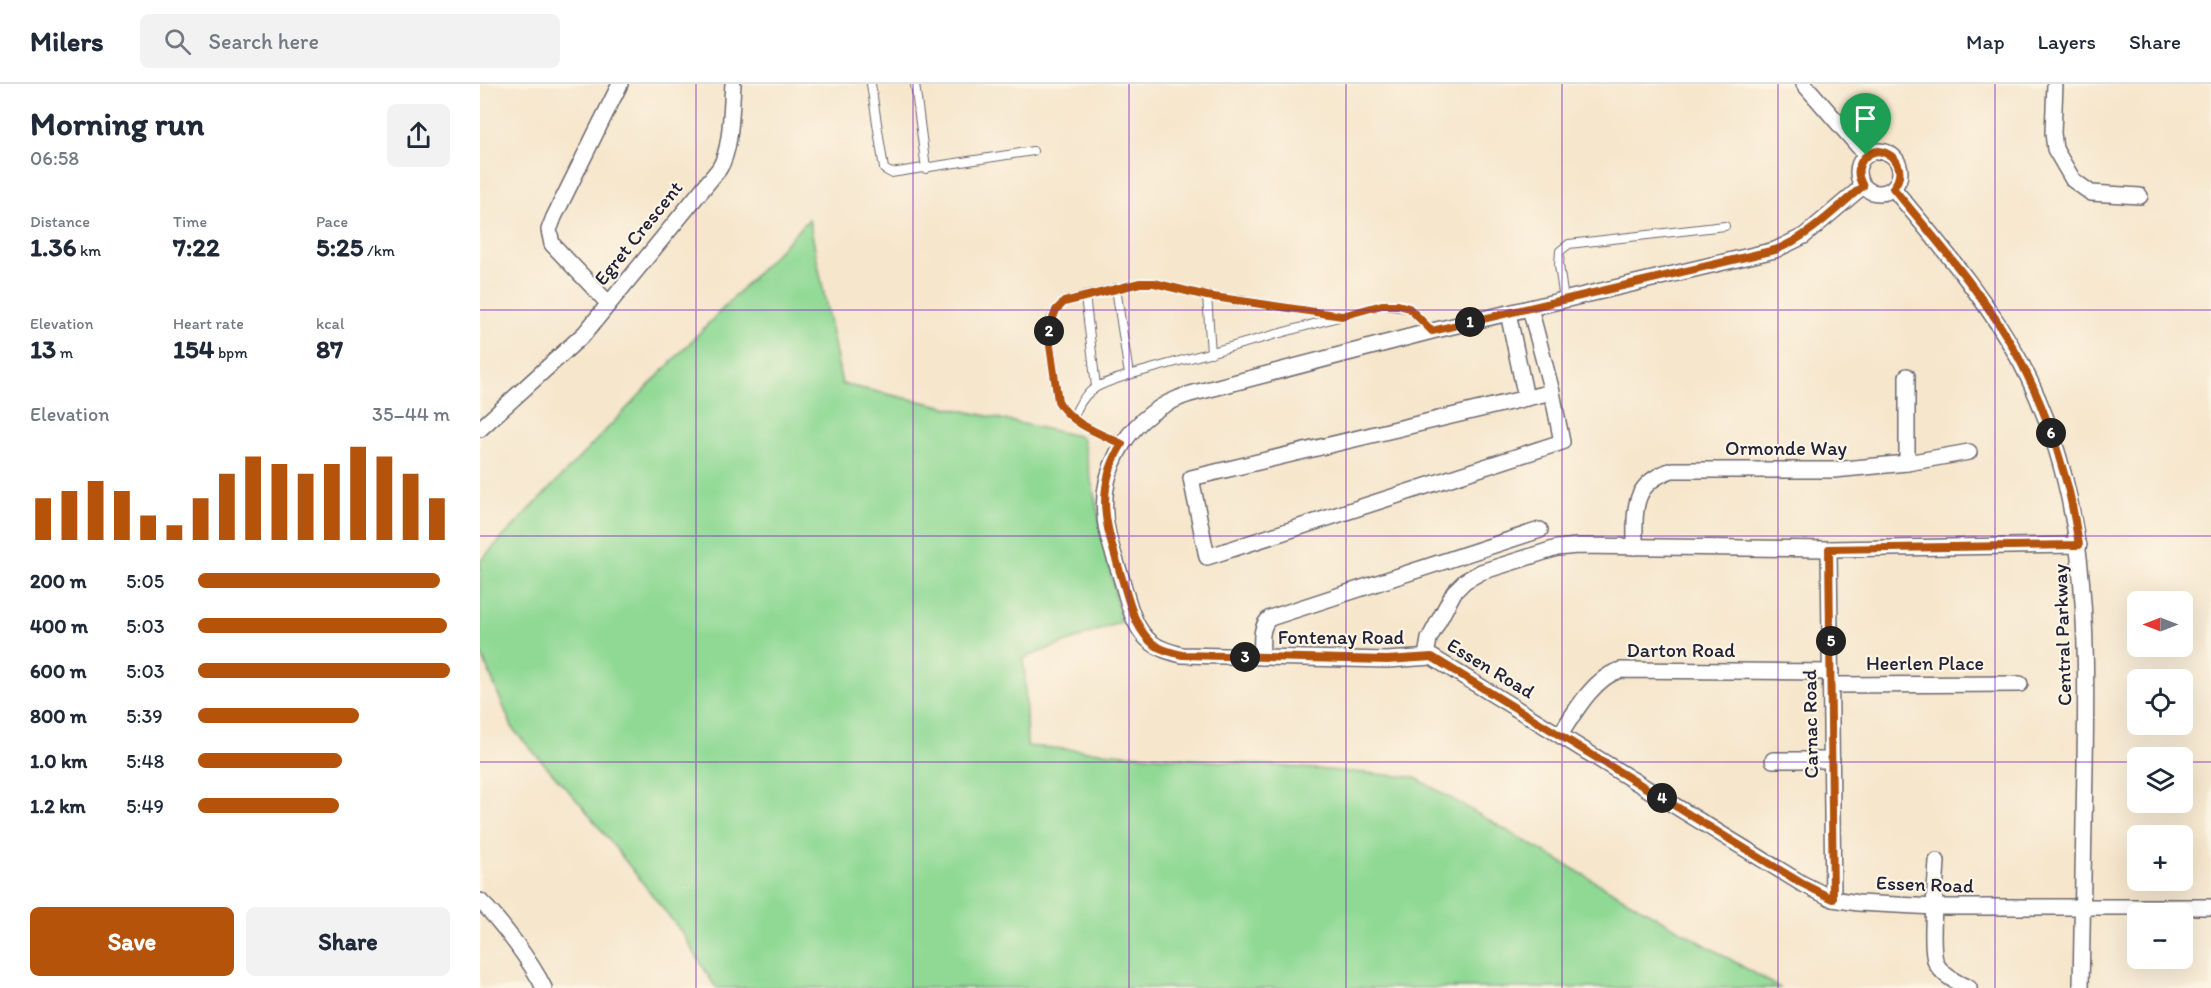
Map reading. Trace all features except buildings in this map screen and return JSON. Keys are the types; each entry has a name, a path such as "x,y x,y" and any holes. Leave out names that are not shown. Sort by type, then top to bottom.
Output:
{"street":[{"name":"Egret Crescent","path":"620,84 549,231 552,244 608,303 721,164 727,146 733,84"},
{"path":"1804,84 1866,155"},
{"path":"2055,84 2053,133 2055,149 2073,180 2091,194 2140,196"},
{"path":"1879,151 1893,156 1900,168 1898,182 1893,188 1881,193 1868,190 1863,186 1858,166 1866,155 1879,151"},
{"path":"1122,444 1129,433 1143,421 1179,398 1432,331 1775,250 1804,236 1863,186"},
{"name":"Central Parkway","path":"1893,188 1970,283 1995,319 2022,365 2054,439 2066,480 2079,545 2085,604 2081,988"},
{"path":"480,429 585,333 608,303"},
{"path":"1530,308 1552,392 1562,442 1207,557 1191,478 1552,392"},
{"path":"1508,313 1526,398"},
{"path":"1907,376 1907,463"},
{"name":"Fontenay Road","path":"1122,444 1112,463 1107,481 1105,510 1108,534 1137,624 1150,642 1182,655 1387,660 1426,656"},
{"name":"Ormonde Way","path":"1635,547 1635,516 1639,494 1652,479 1672,470 1834,470 1907,463 1968,452"},
{"path":"1262,657 1263,627 1270,618 1540,530"},
{"name":"Essen Road","path":"2079,545 1829,549 1596,545 1557,548 1481,572 1459,585 1430,639 1426,656 1432,657 1801,883 1833,899 1935,907 2211,907"},
{"name":"Carnac Road","path":"1829,549 1833,899"},
{"name":"Darton Road","path":"1560,735 1591,692 1613,672 1633,670 1831,678"},
{"name":"Heerlen Place","path":"1831,678 2020,684"},
{"path":"1773,760 1832,760"},
{"path":"1937,861 1933,947 1936,962 1947,976 1969,988"},
{"path":"480,901 490,910 513,941 544,988"}],"lane":[{"path":"871,84 884,169 891,173 1033,151"},
{"path":"915,84 926,169"},
{"path":"1564,300 1559,265 1560,251 1569,244 1725,226"},
{"path":"1122,444 1073,420 1058,401 1048,332 1056,310 1064,302 1116,288 1154,283 1207,296 1342,316"},
{"path":"1116,288 1129,375"},
{"path":"1085,296 1096,386"},
{"path":"1207,296 1211,352"},
{"path":"1073,420 1080,402 1096,386 1382,305 1409,308 1432,331"}],"green space":[{"path":"809,219 842,384 1082,437 1121,622 1024,658 1027,746 1414,777 1780,988 716,988 683,934 583,807 513,729 480,651 480,561"}],"route":[{"path":"1872,152 1886,152 1897,161 1900,175 1893,188 1963,274 1995,319 2022,365 2054,439 2066,480 2079,545 1829,549 1833,899 1801,883 1432,657 1387,660 1182,655 1150,642 1137,624 1108,534 1105,510 1109,472 1122,444 1073,420 1058,401 1048,332 1056,310 1064,302 1116,288 1140,283 1154,283 1207,296 1342,316 1382,305 1398,305 1409,308 1432,331 1775,250 1788,245 1804,236 1863,186 1859,180 1858,166 1866,155 1872,152"}]}
